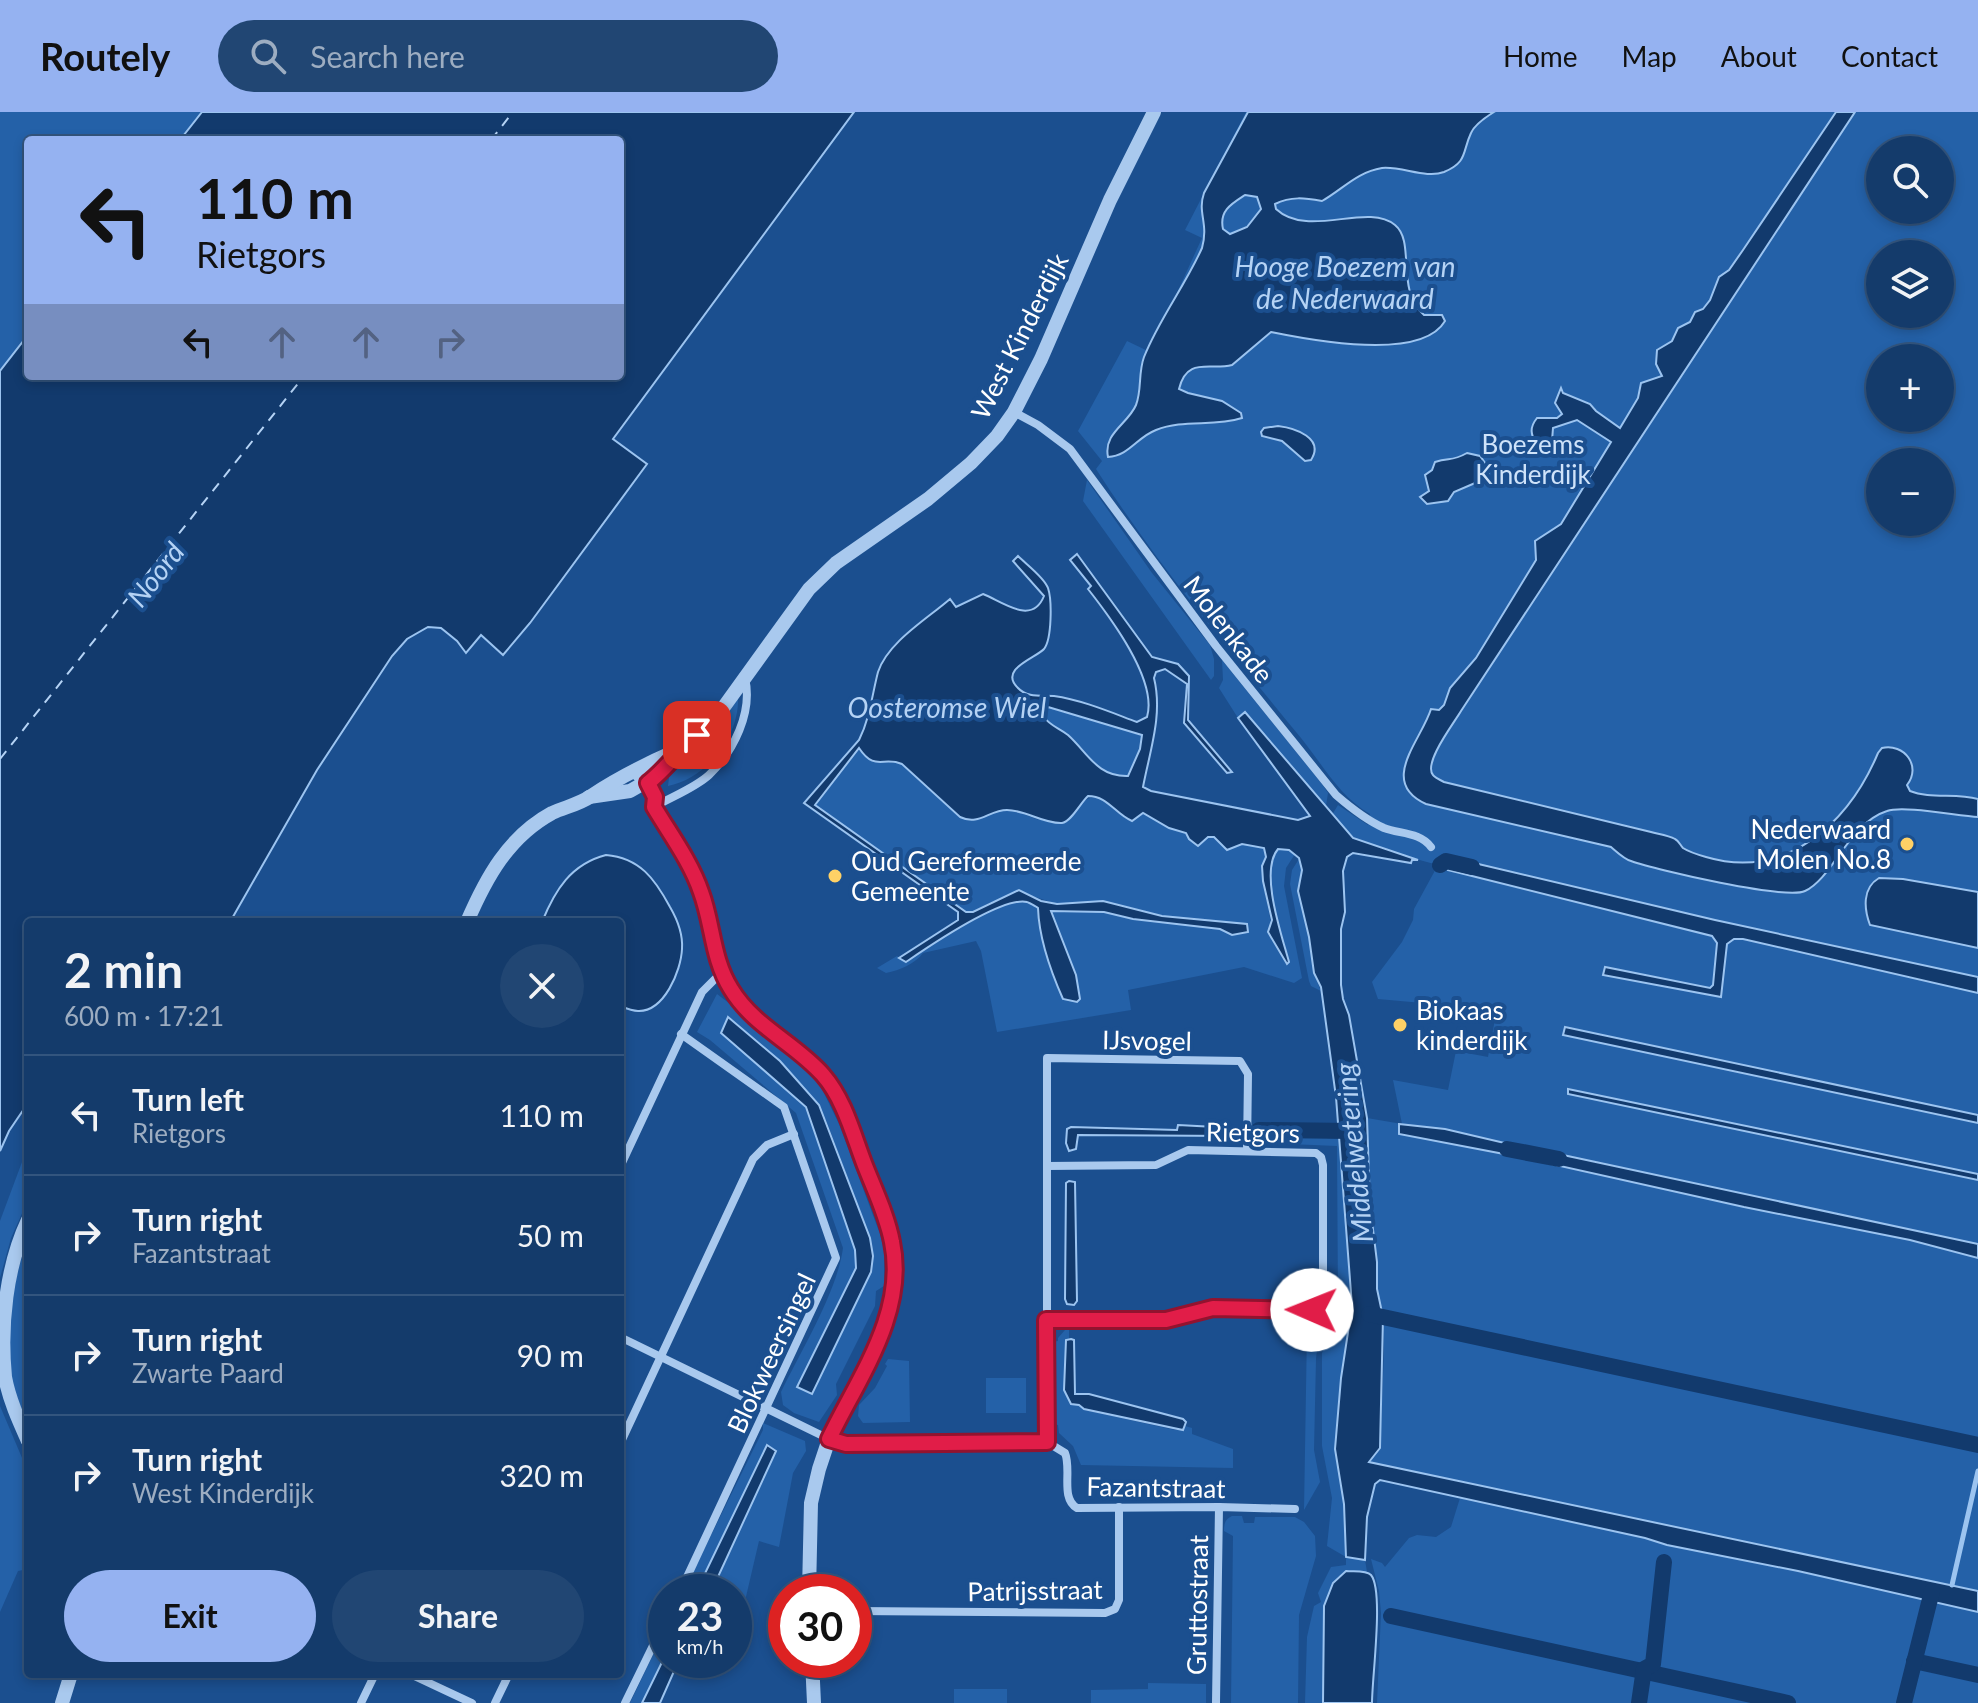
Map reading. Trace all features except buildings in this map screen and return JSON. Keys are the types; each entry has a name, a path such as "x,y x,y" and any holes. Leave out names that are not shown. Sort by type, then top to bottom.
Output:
{"street":[{"name":"West Kinderdijk","path":"469,918 480,891 502,856 520,835 555,812 589,797 641,786 668,765 679,750 718,715 809,589 836,563 928,499 971,463 997,436 1014,412 1041,359 1110,200 1154,112"},
{"name":"Molenkade","path":"1014,412 1070,449 1216,646 1336,795 1356,813 1385,828 1421,838 1431,847"},
{"path":"654,807 708,777 724,756 746,715 749,693 745,678"},
{"name":"West Kinderdijk","path":"589,797 633,765 679,750"},
{"path":"633,765 644,803 654,807 701,889 722,972 731,990 757,1022 811,1062 827,1079 838,1098 888,1222 896,1271 888,1319 829,1439 819,1469 811,1503 809,1574"},
{"path":"624,1158 702,992 722,972"},
{"name":"Blokweersingel","path":"681,1034 784,1107 836,1258 689,1574"},
{"name":"IJsvogel","path":"1047,1166 1047,1058 1240,1061 1248,1074 1247,1151"},
{"path":"624,1436 753,1159 767,1145 794,1134"},
{"name":"Rietgors","path":"1046,1320 1166,1320 1213,1308 1312,1310 1323,1301 1321,1157 1316,1153 1188,1150 1156,1165 1047,1166"},
{"path":"624,1339 829,1439 846,1444 1047,1442 1047,1166"},
{"path":"24,1229 3,1309 1,1339 5,1378 24,1430"},
{"name":"Fazantstraat","path":"1047,1442 1060,1448 1068,1459 1068,1498 1071,1505 1077,1508 1295,1509"},
{"name":"Patrijsstraat","path":"872,1611 1105,1613 1115,1609 1119,1600 1119,1507"},
{"name":"Gruttostraat","path":"1216,1703 1219,1507"},
{"path":"625,1703 648,1656"},
{"path":"62,1703 70,1678"},
{"path":"361,1703 373,1678"},
{"path":"419,1678 472,1703"},
{"path":"495,1703 507,1678"},
{"path":"813,1678 814,1703"}],"green space":[{"path":"0,112 212,112 193,136 24,136 24,355 0,387"},
{"name":"Boezems Kinderdijk","path":"1246,112 1978,112 1978,1703 1377,1703 1381,1613 1371,1559 1385,1567 1409,1538 1417,1535 1436,1537 1451,1527 1460,1498 1369,1462 1380,1448 1384,1353 1370,1205 1367,1118 1402,1124 1393,1080 1448,1090 1456,1051 1488,1057 1496,1014 1467,1007 1378,999 1372,982 1402,942 1413,920 1414,909 1438,865 1364,845 1353,838 1332,815 1338,805 1368,825 1370,814 1349,798 1332,779 1169,573 1096,469 1102,461 1078,431 1127,341 1150,352 1202,238 1185,230"},
{"path":"1087,480 1152,573 1210,645 1214,659 1214,676 1211,680 1083,501"},
{"path":"1222,660 1322,784 1328,793 1326,806 1245,713 1238,718 1219,688 1223,680"},
{"path":"738,696 733,726 718,753 696,774 668,786 670,769 703,739"},
{"path":"1048,707 1142,735 1140,749 1127,776 1107,773 1093,763 1075,742 1043,716"},
{"path":"860,747 892,763 902,764 966,819 977,820 1008,810 1041,820 1067,820 1082,803 1094,798 1108,803 1125,818 1142,813 1169,828 1215,837 1227,850 1242,844 1264,848 1264,886 1270,937 1279,946 1285,961 1273,903 1271,872 1278,849 1289,850 1295,854 1286,868 1284,886 1302,978 1294,983 1244,967 1128,990 1131,1010 997,1032 981,951 976,941 923,953 911,963 891,972 877,968 897,956 906,962 983,914 1015,902 1027,902 1038,908 1046,947 1055,925 1051,911 1104,912 1133,919 1220,929 1232,935 1247,925 1162,916 1103,901 1057,904 1029,895 1010,896 966,912 814,805"},
{"path":"1299,859 1302,870 1298,892 1314,973 1321,991 1311,986 1309,981 1290,884 1292,870"},
{"path":"717,994 771,1035 820,1085 839,1124 880,1234 884,1250 884,1286 876,1291 875,1306 836,1384 837,1395 819,1422 794,1413 783,1405 781,1392 826,1302 843,1248 796,1113 697,1032","holes":["728,1018 780,1061 826,1120 870,1238 811,1394 835,1312 856,1268 855,1250 806,1107"]},
{"path":"1258,1133 1340,1139 1352,1306 1341,1378 1335,1449 1344,1504 1346,1556 1365,1560 1367,1572 1346,1572 1323,1703 1305,1703 1307,1637 1314,1606 1321,1602 1318,1593 1331,1567 1346,1565 1346,1557 1327,1546 1332,1498 1322,1446 1322,1353 1336,1319 1338,1303 1337,1146 1266,1143"},
{"path":"24,1157 24,1209 11,1238 0,1278 0,1221"},
{"path":"24,1252 24,1414 11,1383 7,1344"},
{"path":"1329,1304 1332,1306 1316,1359 1314,1450 1320,1482 1304,1510 1307,1330 1303,1329 1304,1318 1325,1313"},
{"path":"1065,1330 1069,1330 1069,1339 1066,1341 1064,1390 1085,1410 1175,1430 1183,1430 1185,1426 1192,1428 1192,1434 1233,1449 1233,1468 1081,1465 1073,1446 1059,1433 1058,1425 1053,1424 1053,1342 1058,1341"},
{"path":"888,1359 909,1361 910,1422 863,1423 858,1416 859,1405 875,1388"},
{"path":"986,1378 1026,1378 1026,1413 986,1413"},
{"path":"0,1406 24,1463 24,1570 18,1571 0,1612"},
{"path":"763,1423 805,1441 806,1451 793,1473 779,1547 759,1541 751,1574 719,1574 776,1451 766,1446 705,1574 692,1574 763,1430"},
{"path":"1232,1516 1242,1516 1244,1523 1254,1523 1255,1517 1295,1517 1304,1522 1315,1536 1316,1556 1299,1615 1298,1703 1231,1703 1233,1536 1224,1531 1225,1522"},
{"path":"648,1666 648,1678 654,1678 642,1703 630,1703"},
{"path":"1148,1683 1206,1684 1206,1703 1091,1703 1091,1690 1148,1689"},
{"path":"954,1689 1007,1689 1007,1703 954,1703"}],"water":[{"name":"Noord","path":"202,112 854,112 613,439 647,464 530,623 503,655 481,635 466,653 441,628 428,627 407,639 392,656 317,770 232,918 24,918 24,1109 0,1151 0,371 24,340 24,380 624,380 624,136 183,136"},
{"name":"Hooge Boezem van de Nederwaard","path":"1248,112 1494,112 1473,130 1461,160 1444,172 1430,174 1382,168 1358,177 1322,201 1298,198 1275,204 1276,209 1289,217 1304,221 1369,217 1395,225 1404,243 1410,293 1415,305 1424,315 1442,315 1445,321 1432,334 1390,345 1364,345 1271,332 1232,365 1193,368 1179,389 1222,401 1241,413 1242,418 1167,427 1149,433 1122,453 1108,457 1109,441 1136,405 1142,363 1150,343 1202,248 1204,193","holes":["1245,195 1257,197 1261,209 1247,227 1230,234 1223,229 1223,217 1231,205"]},
{"path":"1836,112 1855,112 1446,733 1431,769 1434,776 1444,782 1666,836 1691,852 1735,862 1763,861 1788,853 1812,840 1850,802 1882,748 1897,749 1908,758 1913,770 1907,785 1910,791 1978,799 1978,817 1918,810 1887,811 1862,827 1815,884 1805,891 1793,893 1748,888 1666,871 1628,860 1611,847 1426,804 1412,795 1405,784 1404,773 1412,747 1431,709 1439,710 1444,705 1450,688 1476,658 1536,560 1535,541 1561,524 1611,442 1577,420 1553,428 1552,441 1536,445 1532,431 1534,422 1537,418 1557,418 1562,414 1555,403 1561,388 1563,393 1590,404 1620,428 1638,398 1641,383 1662,376 1656,364 1657,350 1672,341 1678,328 1690,322 1695,312 1703,309 1710,300 1719,277 1729,270"},
{"path":"1278,426 1300,432 1311,440 1314,452 1311,460 1305,461 1282,441 1262,436 1264,428"},
{"path":"1467,453 1480,456 1488,467 1489,477 1454,492 1448,501 1427,504 1420,497 1429,491 1425,475 1432,470 1435,462"},
{"name":"Oosteromse Wiel","path":"1077,554 1152,657 1178,664 1189,676 1188,720 1232,772 1227,773 1184,723 1187,684 1165,669 1156,672 1154,678 1156,719 1143,787 1298,820 1310,816 1238,718 1245,712 1353,838 1418,860 1411,863 1353,853 1347,857 1343,871 1345,912 1341,929 1341,985 1367,1118 1370,1205 1377,1289 1383,1317 1380,1448 1369,1462 1978,1591 1978,1612 1380,1480 1375,1484 1367,1517 1365,1560 1346,1557 1344,1504 1335,1449 1341,1378 1352,1306 1336,1097 1321,987 1314,973 1298,891 1302,870 1299,858 1289,850 1278,849 1271,872 1271,888 1287,964 1268,932 1272,920 1263,881 1264,848 1242,844 1227,850 1214,837 1208,837 1198,846 1186,833 1169,828 1143,813 1132,821 1101,799 1088,796 1062,823 1007,810 978,819 967,819 960,817 902,764 875,762 859,748 815,805 966,912 973,912 1019,890 1041,901 1057,904 1103,901 1162,916 1247,924 1248,932 1232,935 1220,929 1133,919 1104,912 1051,911 1076,975 1080,999 1077,1002 1063,999 1046,955 1038,908 1027,902 1016,902 984,914 906,962 899,958 958,920 958,912 804,803 859,740 883,661 909,632 950,599 956,607 983,594 1025,611 1039,605 1044,596 1013,561 1018,556 1046,584 1051,610 1049,637 1044,649 1020,665 1012,675 1018,688 1030,695 1075,700 1137,722 1147,717 1149,702 1139,668 1119,632 1088,589 1091,586 1070,560","holes":["1048,707 1142,735 1140,749 1128,776 1117,775 1094,763 1068,735 1043,716"]},
{"path":"606,855 637,865 652,879 675,917 682,944 681,958 669,989 656,1005 647,1010 624,1007 624,918 544,918 566,880 594,859"},
{"path":"1453,858 1715,920 1978,977 1978,993 1743,939 1734,939 1727,944 1721,997 1603,975 1605,967 1710,988 1713,985 1717,943 1712,936 1448,870"},
{"path":"1879,878 1978,892 1978,948 1870,925 1866,912 1867,893"},
{"path":"728,1017 780,1061 819,1105 870,1238 873,1256 871,1272 812,1394 797,1387 856,1268 855,1250 806,1107 721,1033"},
{"path":"1565,1027 1978,1115 1978,1123 1563,1035"},
{"path":"1568,1089 1978,1174 1978,1180 1568,1094"},
{"path":"1399,1124 1445,1129 1526,1148 1525,1158 1399,1134"},
{"path":"1178,1125 1234,1128 1232,1136 1078,1135 1076,1149 1069,1151 1066,1143 1067,1129 1071,1127 1177,1130"},
{"path":"1549,1152 1978,1244 1978,1258 1910,1240 1542,1162 1540,1155"},
{"path":"1075,1182 1077,1301 1074,1305 1067,1304 1065,1299 1066,1183"},
{"path":"1066,1340 1074,1340 1075,1394 1089,1394 1183,1419 1186,1422 1183,1430 1071,1404 1064,1390"},
{"path":"767,1445 776,1451 719,1574 705,1574"},
{"path":"1346,1571 1369,1573 1375,1584 1377,1616 1372,1703 1323,1703 1324,1606 1333,1583"},
{"path":"654,1678 671,1678 660,1703 642,1703"}],"waterway":[{"path":"1440,865 1446,861 1472,867"},
{"name":"Middelwetering","path":"1259,1130 1354,1131"},
{"path":"1507,1149 1559,1159"},
{"path":"1369,1314 1978,1445"},
{"path":"1952,1585 1978,1471"},
{"path":"1639,1703 1644,1669 1653,1664 1664,1562"},
{"path":"1904,1703 1932,1591"},
{"path":"1391,1616 1788,1703"},
{"path":"1914,1661 1978,1675"}],"ferry route":[{"path":"494,136 513,112"},
{"path":"0,759 301,380"}],"place":[{"name":"Nederwaard Molen No.8","path":"1907,844"},
{"name":"Oud Gereformeerde Gemeente","path":"835,876"},
{"name":"Biokaas kinderdijk","path":"1400,1025"}],"route":[{"path":"697,735 648,783 655,797 654,807 701,889 716,957 731,990 757,1022 811,1062 827,1079 838,1098 888,1222 893,1245 896,1271 888,1319 829,1439 846,1444 1047,1442 1046,1320 1166,1320 1213,1308 1312,1310"}]}
